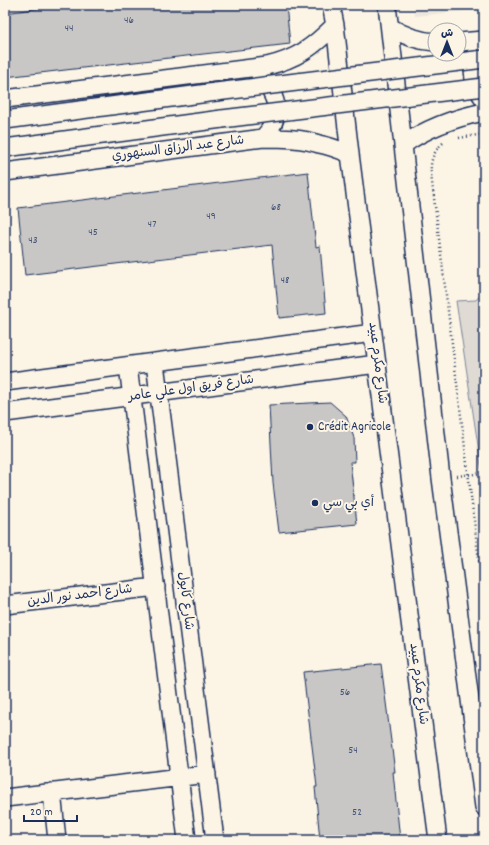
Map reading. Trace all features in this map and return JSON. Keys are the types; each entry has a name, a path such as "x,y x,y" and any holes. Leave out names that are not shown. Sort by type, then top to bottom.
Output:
{"street":[{"name":"شارع مكرم عبيد","path":"331,5 335,25 350,154 438,840"},
{"path":"387,5 441,478 484,807"},
{"path":"5,99 254,67 282,62 311,48 335,25"},
{"path":"390,27 401,34 415,39 427,41"},
{"path":"467,41 484,40"},
{"path":"484,40 478,48 472,65 472,75 478,92 484,99"},
{"path":"5,120 484,59"},
{"path":"254,67 270,86 276,104 274,123 263,138"},
{"path":"5,148 222,118 484,87"},
{"path":"403,145 416,135 432,127 447,121 484,112"},
{"name":"شارع عبد الرزاق السنهوري","path":"5,172 263,138 306,141 350,154"},
{"path":"5,382 373,333"},
{"name":"شارع كابول","path":"155,363 215,840"},
{"name":"شارع فريق اول علي عامر","path":"5,413 378,364"},
{"name":"شارع كابول","path":"128,366 188,840"},
{"name":"شارع احمد نور الدين","path":"5,605 156,587"},
{"path":"5,798 207,774"},
{"path":"52,792 58,840"}],"path":[{"path":"452,139 484,134"},
{"path":"445,142 435,152 432,159 431,174 484,601"},
{"path":"441,478 484,473"}],"shaded area":[{"path":"414,5 484,5 484,9 415,16"},
{"path":"484,291 484,485 456,301 476,300"}],"building":[{"path":"64,5 286,5 290,44 5,77 5,13"},
{"path":"308,172 316,247 320,246 326,313 279,318 272,245 25,275 18,208"},
{"path":"330,402 346,416 354,438 355,462 350,462 357,524 279,532 273,483 269,405"},
{"path":"381,664 395,772 393,772 400,840 320,840 315,787 317,787 303,672"}],"place":[{"name":"Crédit Agricole","path":"310,427"},
{"name":"أي بي سي","path":"315,503"}]}
